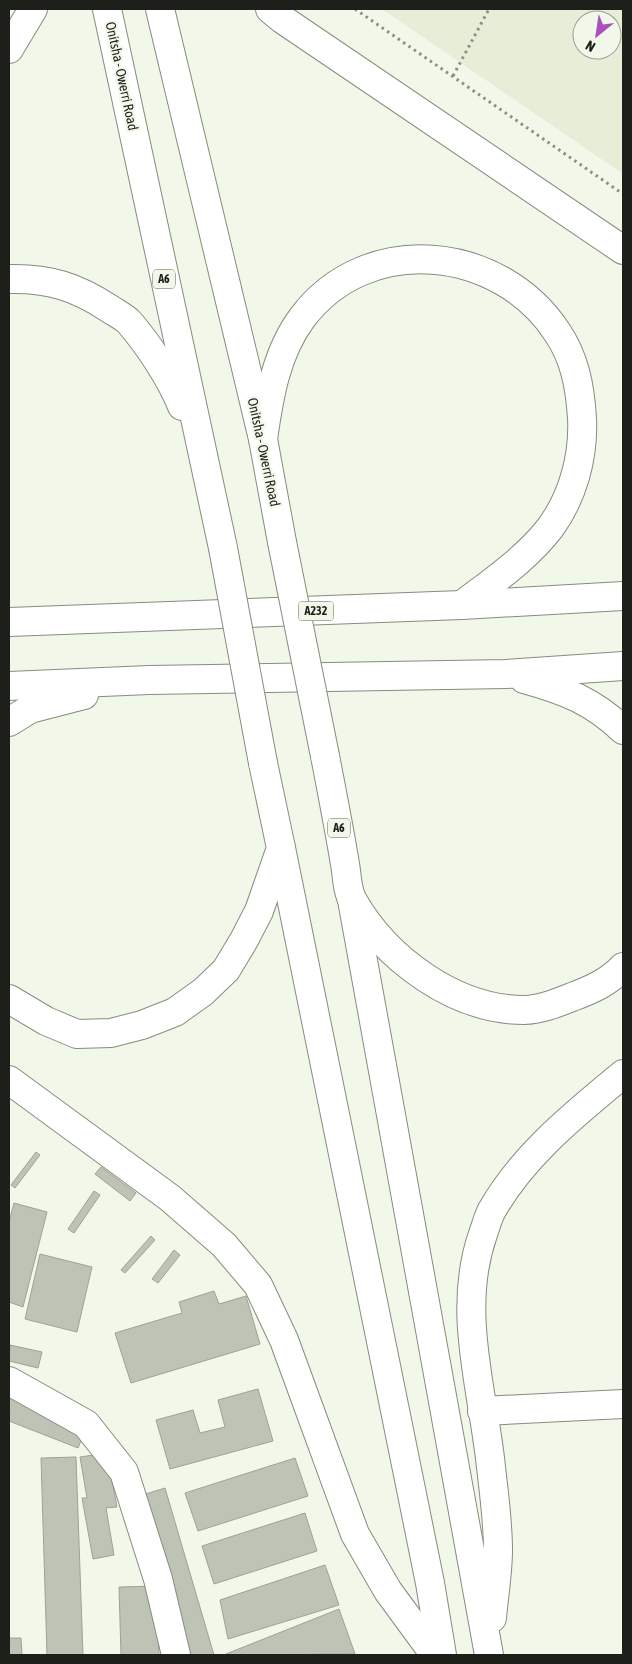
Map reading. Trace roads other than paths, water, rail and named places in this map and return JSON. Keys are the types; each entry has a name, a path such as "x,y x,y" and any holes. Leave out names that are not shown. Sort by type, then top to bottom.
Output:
{"main road":[{"path":"9,49 33,9"},
{"name":"Onitsha - Owerri Road","path":"108,9 199,445 223,548 263,763 430,1582 442,1655"},
{"name":"Onitsha - Owerri Road","path":"160,9 263,439 352,900 489,1655"},
{"path":"270,9 463,143 623,250"},
{"path":"263,439 272,383 283,354 302,318 323,295 344,280 378,265 411,259 445,260 479,268 507,282 529,300 557,331 572,359 580,390 582,428 580,460 569,492 550,526 528,552 462,605"},
{"path":"9,279 28,278 65,285 96,300 128,321 175,390 199,445"},
{"name":"A232","path":"9,622 462,605 623,596"},
{"path":"9,686 149,680 506,674 623,666"},
{"path":"506,674 560,689 590,703 623,730"},
{"path":"9,722 30,710 59,701 149,680"},
{"path":"9,999 46,1021 77,1034 111,1033 142,1025 174,1012 203,992 226,970 259,911 281,848"},
{"path":"352,900 387,945 406,963 463,999 494,1007 526,1010 556,1003 605,982 623,967"},
{"path":"489,1655 498,1551 491,1464 472,1342 471,1290 477,1251 492,1210 552,1133 623,1074"},
{"path":"9,1080 170,1198 224,1245 258,1285 284,1340 355,1534 388,1591 435,1655"},
{"path":"9,1381 86,1424 124,1472 158,1579 176,1655"},
{"path":"482,1410 623,1404"}]}
